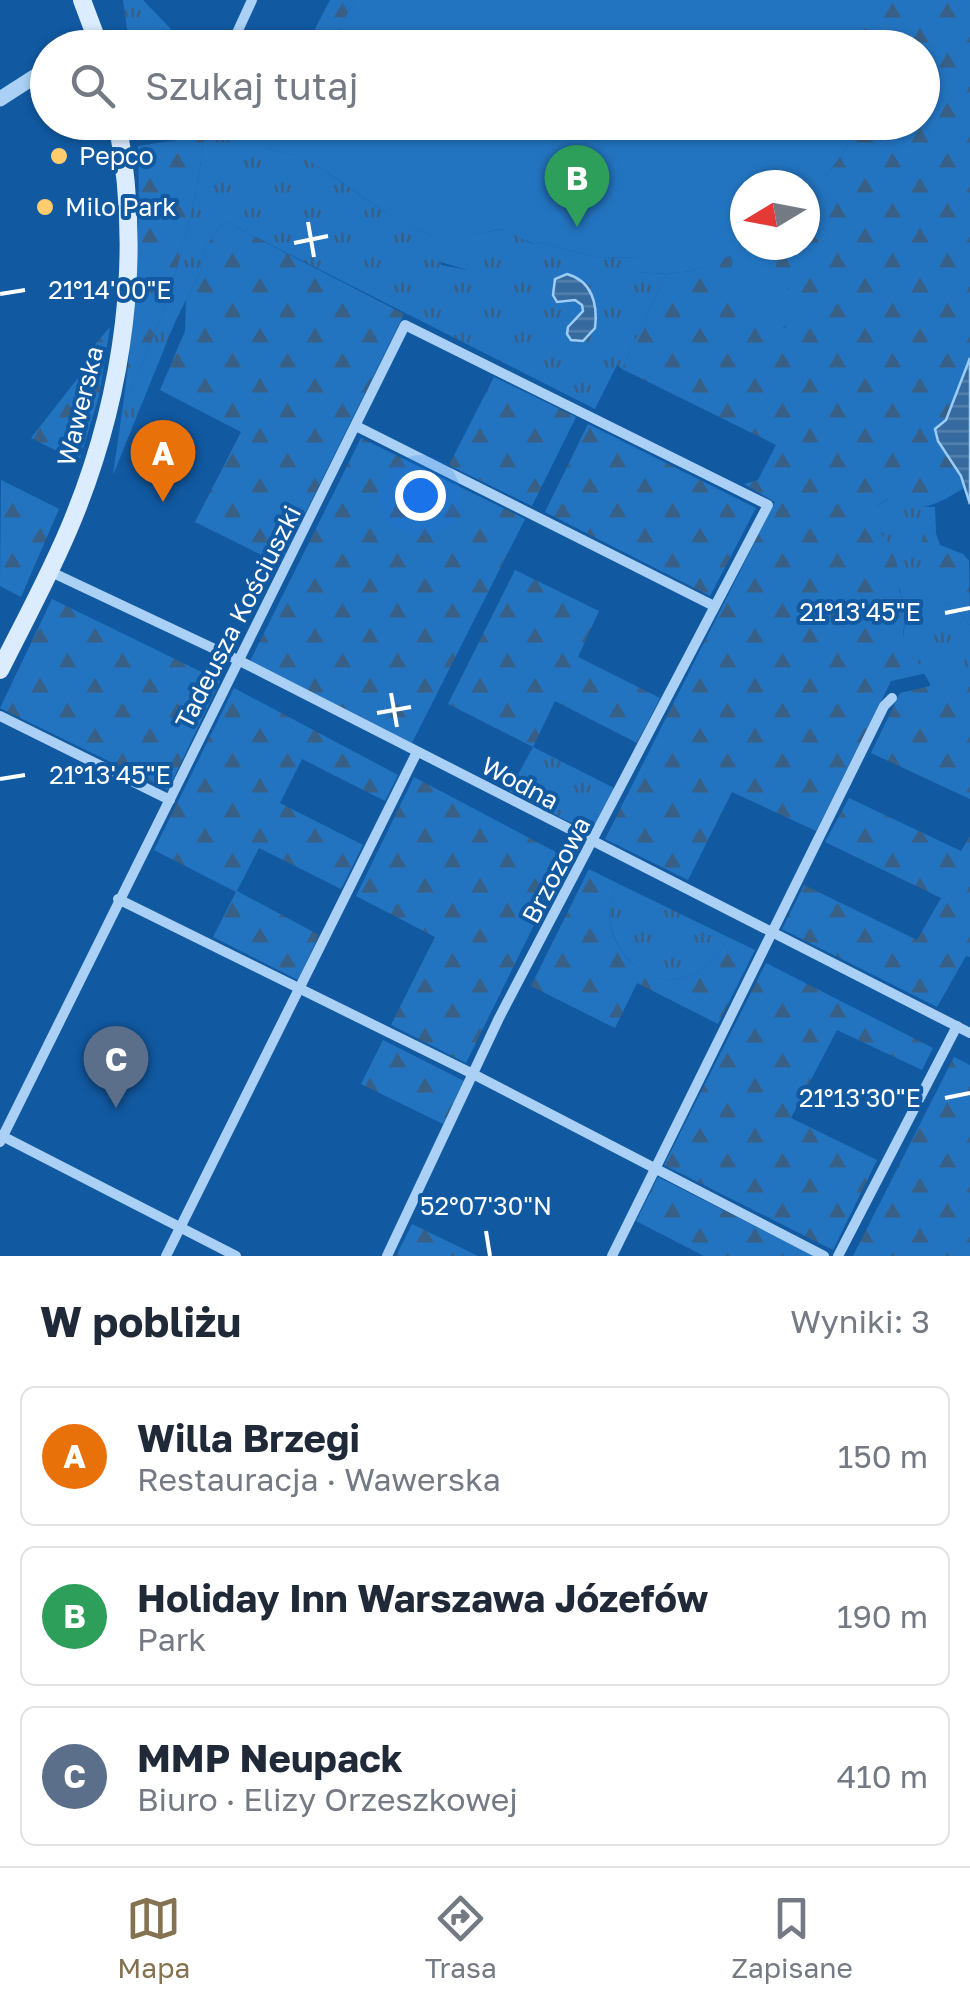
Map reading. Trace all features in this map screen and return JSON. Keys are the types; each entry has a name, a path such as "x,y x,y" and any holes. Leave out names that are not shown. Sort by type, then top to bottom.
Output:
{"main road":[{"path":"82,0 93,30"},
{"name":"Wawerska","path":"0,670 72,521 101,443 119,363 129,230 120,140"}],"street":[{"path":"238,30 252,0"},
{"path":"0,98 30,79"},
{"name":"Tadeusza Kościuszki","path":"1,1138 406,324 768,505"},
{"path":"356,426 714,606"},
{"name":"Brzozowa","path":"387,1256 500,1018 768,505"},
{"name":"Wodna","path":"49,572 238,660 970,1033"},
{"path":"612,1256 884,706 892,698"},
{"path":"0,716 170,800"},
{"path":"166,1256 417,752"},
{"path":"118,899 824,1256"},
{"path":"838,1256 957,1026"},
{"path":"1,1138 236,1256"}],"green space":[{"path":"123,0 143,0 172,30 127,30"},
{"path":"330,0 355,0 338,30 314,30"},
{"path":"355,0 863,0 863,30 338,30"},
{"path":"863,0 970,0 970,358 946,420 935,429 964,488 927,506 907,507 887,499 876,507 876,529 888,542 897,564 907,614 905,650 927,673 891,681 816,831 732,792 688,880 605,839 775,502 744,484 758,480 776,445 622,369 666,274 691,271 729,256 733,260 726,285 743,313 764,329 786,327 788,289 778,279 777,260 820,260 820,192 850,140 940,140 940,30 863,30"},
{"path":"204,140 275,140 268,148 313,163 386,212 433,236 441,265 467,270 470,235 503,229 534,245 538,242 596,257 642,258 638,272 666,274 622,369 617,365 595,409 224,221 205,248 200,272 175,322 113,475 124,398 167,300 200,169"},
{"path":"204,140 194,202 177,268 142,363 124,398 136,272 138,146"},
{"path":"274,140 850,140 826,176 825,193 820,198 820,170 730,170 730,256 691,271 666,274 637,272 641,258 596,257 538,242 535,245 502,229 471,235 467,270 431,259 433,236 385,212 307,160 268,148"},
{"path":"224,221 404,314 280,564 195,522 241,432 160,390 185,331 186,300 200,272 205,248"},
{"path":"733,260 777,260 777,276 795,299 793,315 778,330 755,326 734,310 727,298 726,284"},
{"path":"110,327 99,396 79,462 31,438 92,360 91,349"},
{"path":"494,377 576,417 532,506 449,465"},
{"path":"588,424 756,508 710,596 545,512"},
{"path":"361,438 525,519 412,743 250,661"},
{"path":"1,480 59,509 21,597 0,586"},
{"path":"888,499 912,507 935,507 936,533 930,529 937,599 951,604 970,625 970,665 964,678 931,687 905,649 906,609 894,563 876,529 876,507"},
{"path":"930,529 940,545 963,554 969,561 970,625 951,604 928,592 920,557 923,534"},
{"path":"515,570 599,611 578,657 660,698 637,743 555,701 533,747 448,704"},
{"path":"52,599 220,681 168,790 0,708"},
{"path":"969,665 970,799 871,753 900,693 964,678"},
{"path":"234,688 398,775 385,801 302,759 280,803 363,845 341,889 259,848 237,891 319,935 298,980 213,937 236,892 154,850"},
{"path":"533,747 614,788 591,833 509,791"},
{"path":"414,777 567,858 466,1063 391,1025 435,937 356,896"},
{"path":"849,798 961,851 970,836 970,957 966,956 937,1007 782,929 804,885 917,940 941,898 825,842"},
{"path":"589,869 619,884 610,906 615,939 635,966 649,975 681,979 697,972 730,938 755,950 718,1024 637,983 615,1028 531,986"},
{"path":"619,884 730,938 697,972 681,979 649,975 624,954 615,939 610,906"},
{"path":"766,963 933,1048 922,1070 837,1030 791,1118 877,1160 833,1250 664,1165"},
{"path":"383,1040 464,1081 443,1124 361,1084"},
{"path":"954,1057 970,1065 970,1256 853,1256"},
{"path":"658,1177 814,1256 704,1256 636,1221"},
{"path":"412,1224 478,1256 396,1256"}],"shaded area":[{"path":"567,274 588,288 594,302 595,328 583,341 571,340 567,334 568,327 583,311 582,305 575,300 557,302 553,295 555,279"},
{"path":"970,358 970,504 961,476 938,441 935,429 946,420"}],"place":[{"name":"Pepco","path":"59,156"},
{"name":"Milo Park","path":"45,207"},
{"name":"Holiday Inn Warszawa Józefów","path":"577,227"},
{"name":"Willa Brzegi","path":"163,502"},
{"name":"MMP Neupack","path":"116,1108"}]}
